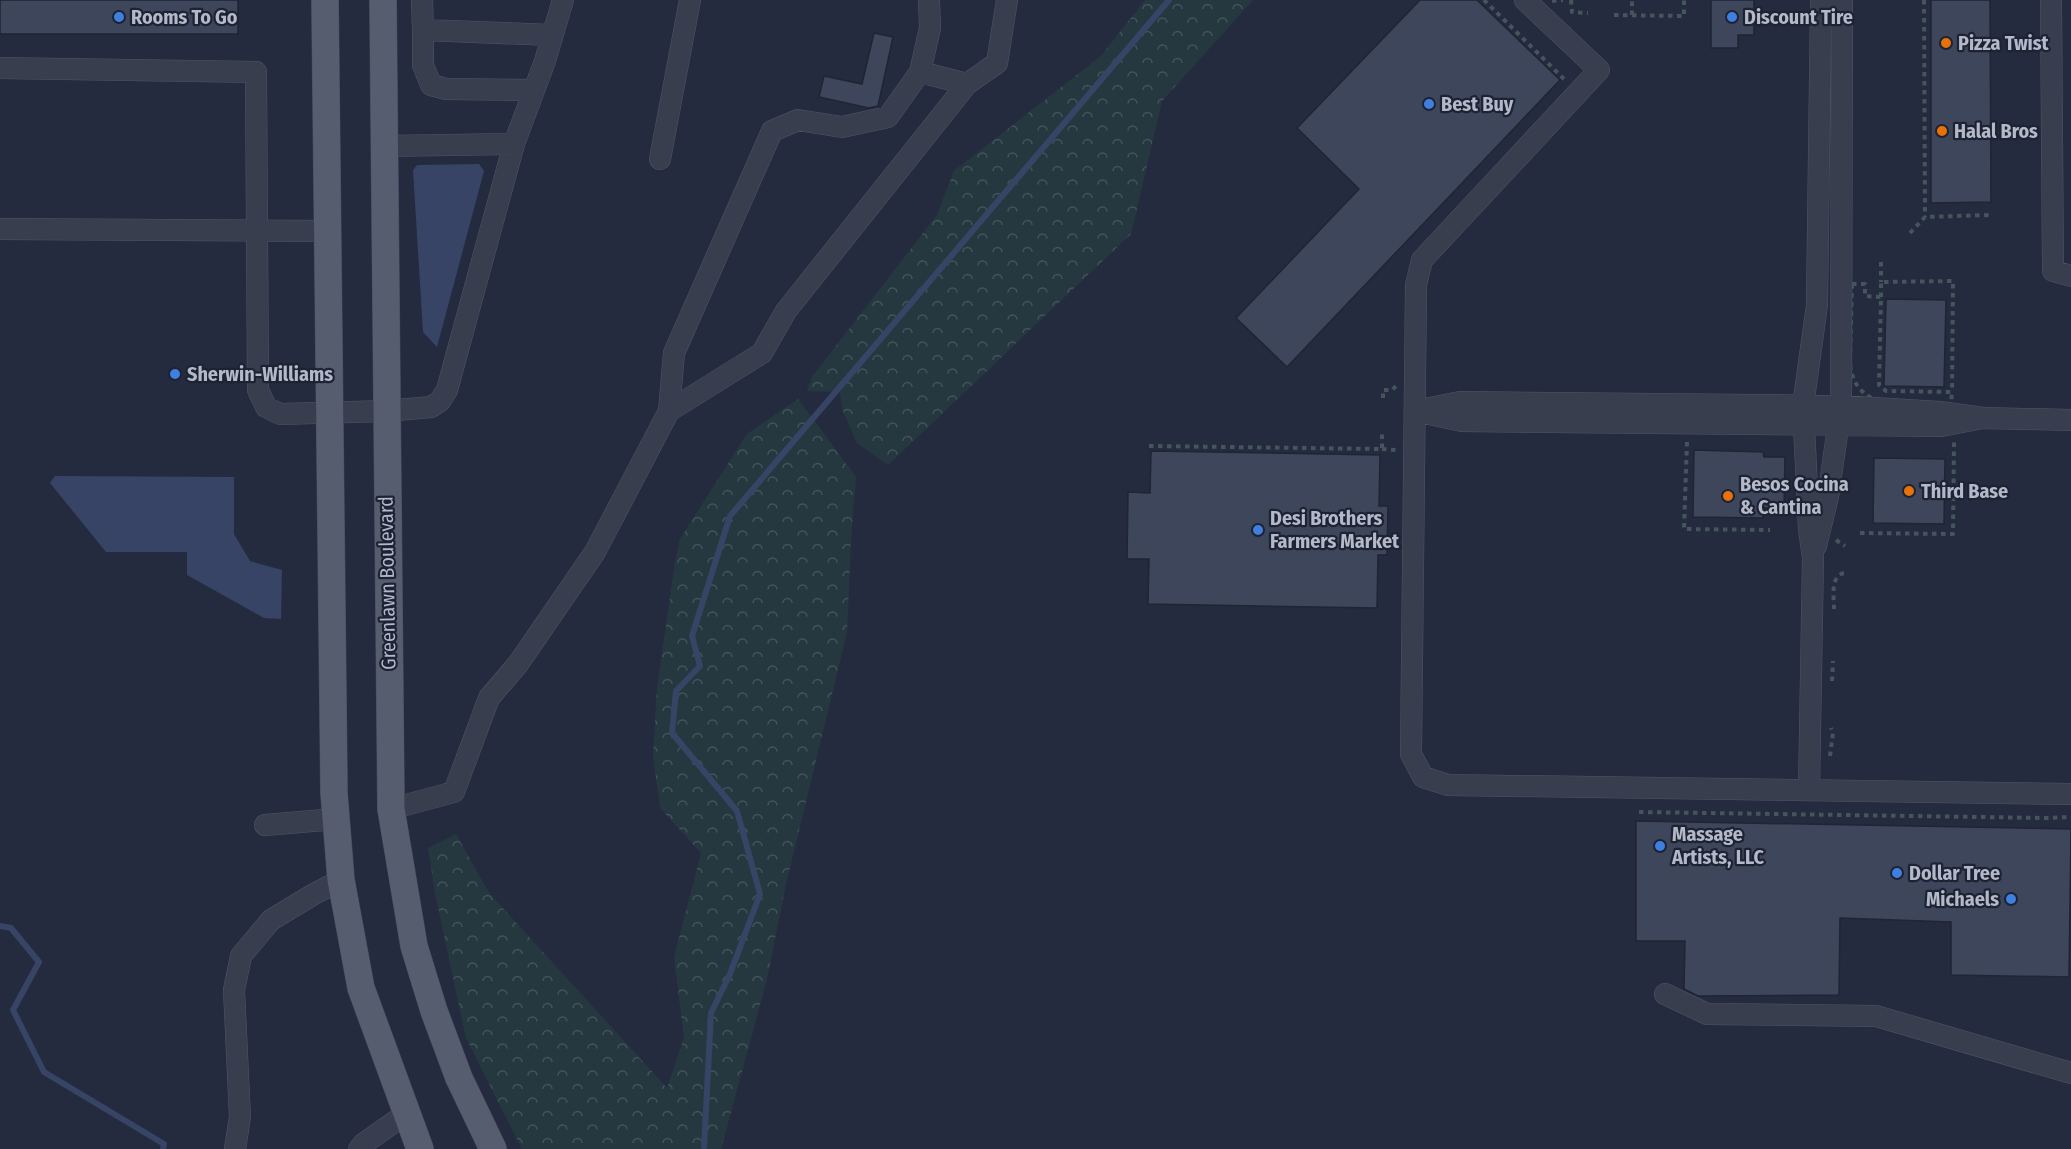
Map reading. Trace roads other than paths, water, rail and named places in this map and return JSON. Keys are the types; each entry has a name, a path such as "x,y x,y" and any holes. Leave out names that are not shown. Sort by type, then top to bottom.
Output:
{"main road":[{"path":"325,0 334,782 341,880 361,988 420,1149"},
{"name":"Greenlawn Boulevard","path":"383,0 391,809 414,946 434,1011 459,1078 493,1149"}],"lane":[{"path":"422,0 423,65 431,85 446,89 534,90"},
{"path":"0,68 256,72 258,390 266,407 280,414 386,411 432,407 447,390 513,144 534,90 562,0"},
{"path":"660,159 690,0"},
{"path":"391,809 454,792 489,698 518,664 595,552 669,411 674,353 772,131 798,120 842,127 888,117 920,72 930,28 928,0"},
{"path":"669,411 762,353 786,311 967,84 997,63 1006,0"},
{"path":"1525,0 1599,70 1422,260 1416,285 1411,754 1423,777 1448,785 2071,794"},
{"path":"1809,790 1813,558 1809,529 1804,416 1817,305 1821,0"},
{"path":"1813,558 1828,497 1840,416 1842,0"},
{"path":"2051,0 2061,66 2053,272 2071,276"},
{"path":"423,30 552,35"},
{"path":"920,72 967,84"},
{"path":"385,146 513,144"},
{"path":"0,229 326,231"},
{"path":"1415,411 1460,402 1840,416 1941,426 1983,418 2071,420"},
{"path":"265,825 336,819"},
{"path":"235,1149 240,1117 234,990 241,956 271,920 341,880"},
{"path":"1665,994 1707,1014 1876,1016 2071,1073"},
{"path":"359,1149 407,1113"}],"water":[{"path":"479,164 484,171 437,347 423,332 413,170 417,165"},
{"path":"55,476 234,477 234,534 250,561 282,570 281,619 264,618 187,575 187,552 106,552 50,483"}],"waterway":[{"path":"704,1149 711,1013 730,974 760,894 737,811 672,733 676,691 700,666 692,636 730,516 1169,0"},
{"path":"0,926 11,928 39,962 13,1010 44,1072 164,1144 163,1149"}],"place":[{"name":"Rooms To Go","path":"119,17"},
{"name":"Discount Tire","path":"1732,17"},
{"name":"Pizza Twist","path":"1946,43"},
{"name":"Best Buy","path":"1429,104"},
{"name":"Halal Bros","path":"1942,131"},
{"name":"Sherwin-Williams","path":"175,374"},
{"name":"Third Base","path":"1909,491"},
{"name":"Besos Cocina & Cantina","path":"1728,496"},
{"name":"Desi Brothers Farmers Market","path":"1258,530"},
{"name":"Massage Artists, LLC","path":"1660,846"},
{"name":"Dollar Tree","path":"1897,873"},
{"name":"Michaels","path":"2011,899"}]}
